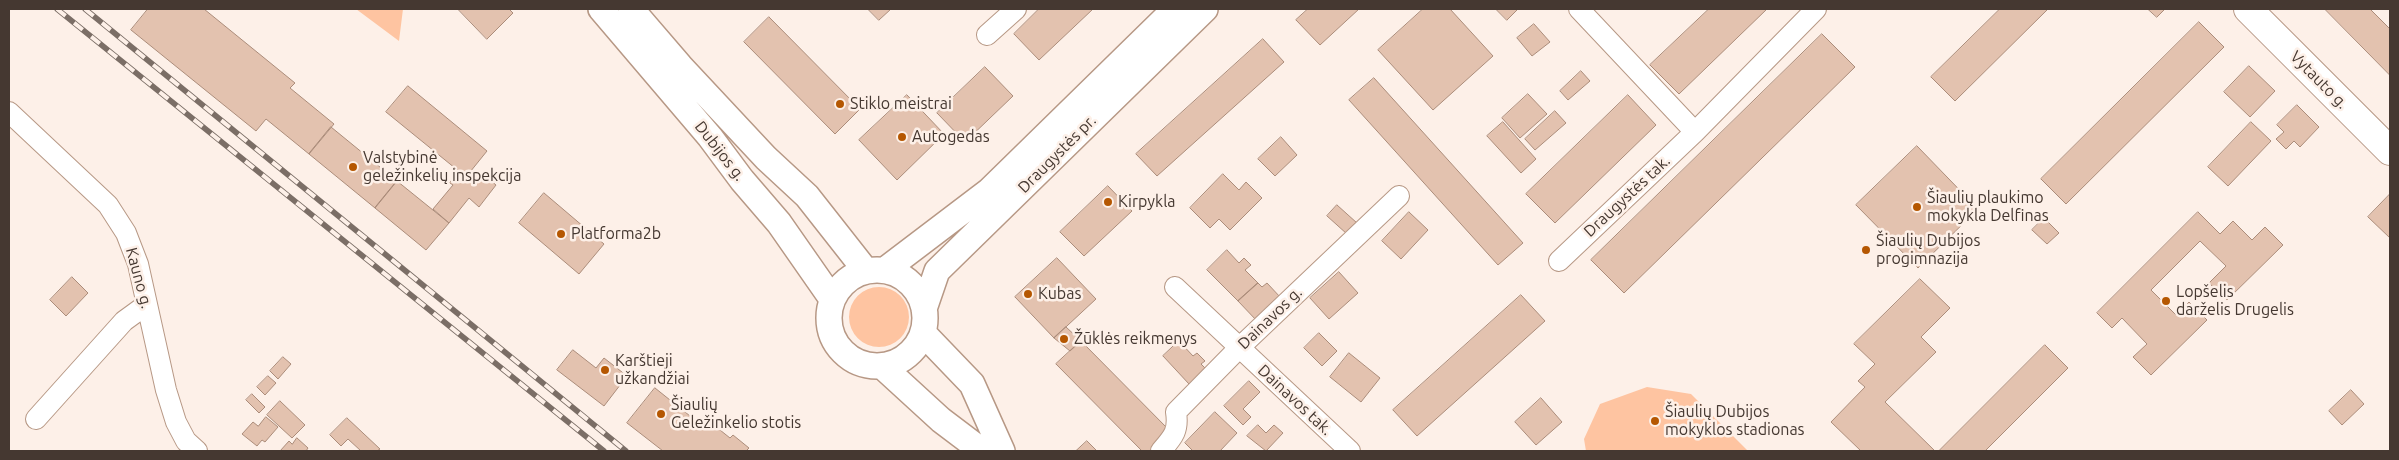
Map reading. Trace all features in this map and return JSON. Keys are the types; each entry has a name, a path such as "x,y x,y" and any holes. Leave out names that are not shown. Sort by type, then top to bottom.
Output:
{"highway":[{"name":"Vytauto g.","path":"2248,9 2390,151"}],"main road":[{"name":"Dubijos g.","path":"601,9 710,137 742,180 779,223 832,299"},
{"name":"Dubijos g.","path":"631,9 680,66 753,144 807,196 876,270"},
{"name":"Draugystės pr.","path":"876,270 989,191 1175,9"},
{"name":"Draugystės pr.","path":"924,321 937,270 1205,9"},
{"path":"924,321 918,343 907,355 893,364 882,366 860,363 850,358 838,346 830,332 828,321 832,299 846,281 876,270 904,278 917,291 924,321 972,384 1002,451"},
{"path":"882,366 941,420 982,451"}],"street":[{"path":"987,35 1016,9"},
{"path":"1579,9 1695,132"},
{"name":"Draugystės tak.","path":"1560,261 1695,132 1816,9"},
{"name":"Kauno g.","path":"9,112 108,205 129,241 138,264 146,305 176,422 186,441 197,451"},
{"name":"Dainavos g.","path":"1161,451 1173,436 1178,424 1176,412 1239,348 1399,196"},
{"name":"Dainavos tak.","path":"1175,287 1350,451"},
{"path":"36,419 124,321 146,305"}],"shaded area":[{"path":"356,9 403,9 399,41"},
{"path":"879,287 896,292 904,300 909,317 904,334 896,342 879,347 862,342 854,334 849,317 854,300 862,292"},
{"name":"Šiaulių Dubijos mokyklos stadionas","path":"1647,387 1691,394 1748,451 1586,451 1584,439 1600,404"}],"building":[{"path":"148,9 204,9 295,83 290,88 334,124 309,154 266,119 256,131 131,30"},
{"path":"458,9 509,9 513,13 487,39"},
{"path":"868,9 891,9 879,20"},
{"path":"1039,9 1093,9 1039,60 1014,34"},
{"path":"1308,9 1359,9 1320,45 1296,20"},
{"path":"1423,9 1450,9 1493,56 1433,110 1378,50"},
{"path":"1496,9 1518,9 1507,20"},
{"path":"1709,9 1767,9 1679,94 1650,65"},
{"path":"2000,9 2048,9 1955,101 1931,77"},
{"path":"2148,9 2165,9 2157,17"},
{"path":"2325,9 2370,9 2390,29 2390,75"},
{"path":"769,17 860,109 835,134 744,42"},
{"path":"2199,22 2224,47 2066,204 2041,179"},
{"path":"1534,24 1550,42 1532,56 1517,38"},
{"path":"1822,34 1855,67 1624,293 1591,260"},
{"path":"1263,39 1284,62 1157,176 1136,154"},
{"path":"2249,66 2275,91 2250,117 2224,92"},
{"path":"985,67 1013,96 965,142 937,113"},
{"path":"1581,71 1590,81 1568,100 1560,91"},
{"path":"1374,78 1523,243 1498,265 1349,100"},
{"path":"408,86 487,151 466,177 386,112"},
{"path":"1528,94 1547,114 1520,138 1502,118"},
{"name":"Autogedas","path":"907,95 944,134 897,180 859,140"},
{"path":"1628,95 1656,125 1555,223 1526,194"},
{"path":"2297,105 2319,127 2300,147 2294,141 2286,149 2276,139 2284,132 2277,125"},
{"path":"1555,111 1566,123 1535,150 1525,139"},
{"path":"1503,122 1536,159 1521,173 1487,136"},
{"path":"2251,122 2271,141 2228,186 2208,167"},
{"name":"Valstybinė geležinkelių inspekcija","path":"331,127 397,181 375,208 309,154"},
{"path":"1281,137 1297,155 1275,176 1258,159"},
{"name":"Šiaulių plaukimo mokykla Delfinas","path":"1917,146 1978,209 1918,268 1856,205"},
{"path":"459,171 475,184 483,174 496,185 479,207 469,198 449,223 433,209 453,185 450,183"},
{"path":"1223,174 1239,190 1246,182 1262,198 1230,230 1219,219 1210,228 1190,208"},
{"path":"397,181 449,223 426,250 375,208"},
{"path":"1108,186 1132,211 1084,256 1060,232"},
{"name":"Platforma2b","path":"544,193 604,244 579,274 519,223"},
{"path":"2390,194 2390,238 2368,217"},
{"path":"1337,205 1357,223 1347,234 1327,216"},
{"path":"1409,212 1428,230 1401,259 1382,241"},
{"path":"2198,212 2220,234 2233,221 2252,240 2265,227 2283,245 2227,300 2209,283 2226,266 2200,241 2151,290 2176,315 2189,302 2207,320 2151,375 2133,357 2147,344 2122,318 2112,328 2097,313"},
{"path":"2044,218 2059,233 2047,244 2032,230"},
{"path":"1227,250 1239,263 1244,258 1251,265 1245,270 1258,283 1238,301 1207,270"},
{"path":"1057,258 1096,299 1054,338 1015,297"},
{"path":"1339,272 1358,293 1329,319 1310,298"},
{"path":"72,277 88,293 66,316 50,300"},
{"path":"1920,279 1950,308 1921,337 1936,352 1885,402 1935,451 1861,451 1831,422 1865,387 1858,381 1875,364 1854,344"},
{"path":"1258,283 1262,287 1267,283 1281,298 1257,321 1238,301"},
{"path":"1521,295 1545,321 1417,436 1393,410"},
{"path":"1066,327 1081,341 1070,351 1054,338"},
{"path":"1319,333 1337,351 1322,366 1304,348"},
{"path":"1081,341 1171,432 1151,451 1142,451 1056,364"},
{"path":"1179,341 1193,356 1197,353 1205,361 1201,364 1206,369 1189,384 1163,356"},
{"path":"2045,345 2068,368 1985,451 1939,451"},
{"path":"573,350 596,368 604,358 627,376 604,406 557,370"},
{"path":"1349,353 1380,378 1361,402 1330,377"},
{"path":"283,357 291,364 278,379 270,371"},
{"path":"268,376 276,383 265,395 257,387"},
{"path":"1249,381 1260,392 1243,409 1251,417 1243,425 1224,406"},
{"name":"Šiaulių Geležinkelio stotis","path":"655,388 705,428 710,422 730,438 733,435 749,448 746,451 663,451 627,423"},
{"path":"2351,390 2364,404 2342,425 2329,411"},
{"path":"252,394 265,407 259,413 246,400"},
{"path":"1541,398 1562,422 1536,445 1515,422"},
{"path":"280,401 305,425 292,438 267,415"},
{"path":"1215,412 1237,433 1220,451 1193,451 1185,443"},
{"path":"266,417 278,427 265,442 262,440 257,446 242,434 253,422 258,426"},
{"path":"347,418 380,449 377,451 361,451 348,439 341,446 330,435"},
{"path":"1258,425 1266,433 1274,425 1283,433 1266,451 1247,436"},
{"path":"297,438 308,448 306,451 280,451 289,441 292,444"},
{"path":"1087,441 1097,451 1076,451"}],"railway":[{"path":"57,9 604,451"},
{"path":"85,9 626,451"}],"place":[{"name":"Stiklo meistrai","path":"840,104"},
{"name":"Autogedas","path":"902,137"},
{"name":"Valstybinė geležinkelių inspekcija","path":"353,167"},
{"name":"Kirpykla","path":"1108,202"},
{"name":"Šiaulių plaukimo mokykla Delfinas","path":"1917,207"},
{"name":"Platforma2b","path":"561,234"},
{"name":"Šiaulių Dubijos progimnazija","path":"1866,250"},
{"name":"Kubas","path":"1028,294"},
{"name":"Lopšelis darželis Drugelis","path":"2166,301"},
{"name":"Žūklės reikmenys","path":"1064,339"},
{"name":"Karštieji užkandžiai","path":"605,370"},
{"name":"Šiaulių Geležinkelio stotis","path":"661,414"},
{"name":"Šiaulių Dubijos mokyklos stadionas","path":"1655,421"}]}
